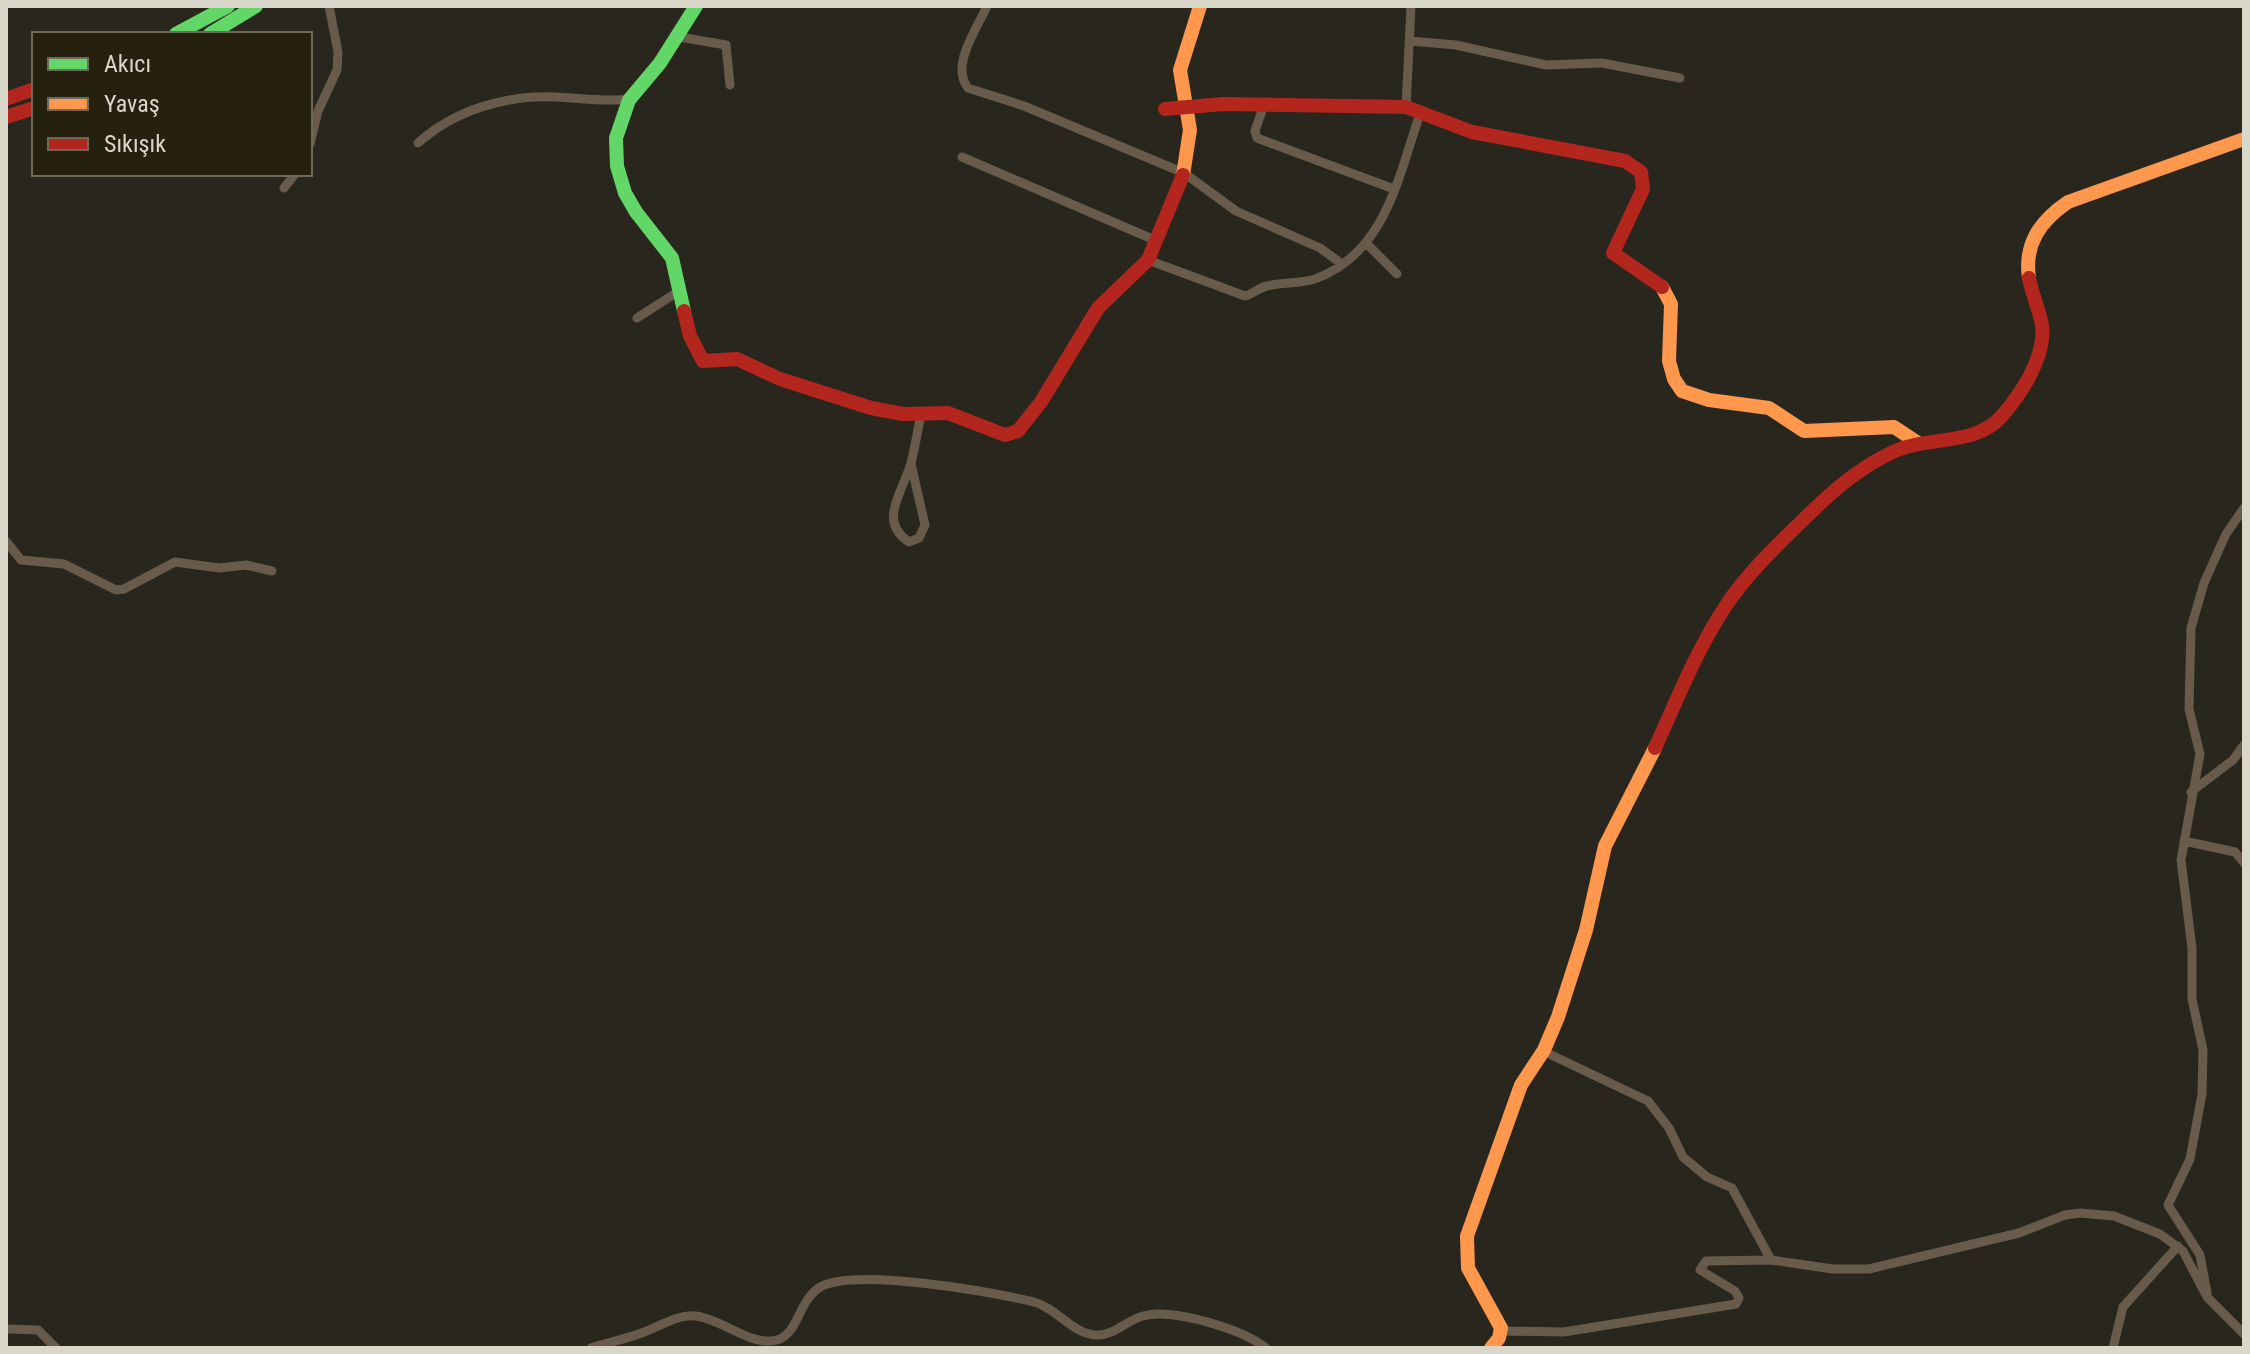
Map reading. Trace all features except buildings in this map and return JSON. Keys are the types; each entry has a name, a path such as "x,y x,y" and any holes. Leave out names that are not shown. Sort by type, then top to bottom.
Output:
{"main road":[{"path":"180,32 228,6"},
{"path":"213,32 256,6"},
{"path":"696,6 674,36 662,61 630,99 615,138 623,187 632,207 668,249 692,346 703,361 737,359 780,379 871,408 948,413 1005,435 1015,433 1061,371 1098,308 1148,260 1157,241 1184,173 1190,130 1188,105 1180,86 1180,70 1200,6"},
{"path":"6,99 32,90"},
{"path":"1165,109 1188,105 1406,107 1472,132 1614,158 1641,171 1644,181 1631,221 1615,243 1613,253 1652,279 1667,295 1672,306 1668,332 1676,384 1685,392 1717,404 1765,406 1793,428 1804,431 1894,427 1918,443"},
{"path":"6,117 32,109"},
{"path":"1491,1348 1499,1341 1503,1331 1498,1316 1475,1282 1465,1255 1521,1085 1531,1064 1543,1051 1573,975 1591,910 1596,873 1608,838 1648,763 1697,656 1732,596 1758,565 1840,489 1875,462 1918,443 1977,431 1996,423 2027,377 2042,342 2042,320 2028,275 2029,249 2040,223 2057,207 2079,195 2244,139"}],"street":[{"path":"312,136 318,111 337,70 338,52 329,6"},
{"path":"987,6 962,63 961,76 968,88 1024,106 1184,173 1236,211 1320,248 1342,264"},
{"path":"1406,107 1411,6"},
{"path":"674,36 717,40 726,45 730,85"},
{"path":"1410,41 1456,45 1546,65 1602,63 1680,78"},
{"path":"418,143 450,118 488,104 554,97 630,99"},
{"path":"1264,105 1255,131 1257,138 1394,189"},
{"path":"1148,260 1245,296 1262,287 1312,280 1342,264 1366,243 1384,221 1420,114"},
{"path":"962,157 1157,241"},
{"path":"284,188 293,176"},
{"path":"1366,243 1397,274"},
{"path":"637,318 679,291"},
{"path":"911,464 925,525 919,538 909,542 897,535 892,523 894,503 911,464 921,413"},
{"path":"2207,1297 2200,1255 2168,1205 2190,1159 2202,1094 2203,1050 2192,999 2192,948 2181,860 2200,754 2189,709 2191,628 2204,583 2220,547 2244,508"},
{"path":"6,541 21,560 64,564 116,590 124,589 175,562 219,568 246,565 272,571"},
{"path":"2191,792 2233,760 2244,745"},
{"path":"2184,841 2235,852 2244,863"},
{"path":"1543,1051 1648,1101 1669,1128 1683,1157 1707,1177 1732,1188 1771,1260"},
{"path":"1503,1331 1564,1332 1730,1307 1739,1298 1735,1291 1700,1270 1700,1264 1712,1259 1771,1260 1833,1269 1869,1269 2019,1233 2080,1213 2114,1216 2137,1223 2178,1246 2192,1264 2207,1297 2244,1334"},
{"path":"2113,1348 2123,1307 2178,1246"},
{"path":"591,1348 685,1316 705,1318 758,1339 776,1340 788,1334 810,1295 833,1282 848,1280 924,1285 1021,1299 1053,1309 1081,1331 1096,1336 1140,1317 1160,1315 1242,1334 1266,1348"},
{"path":"6,1329 28,1327 38,1330 56,1348"}],"traffic: fast":[{"path":"180,32 228,6"},
{"path":"213,32 256,6"},
{"path":"684,311 672,258 625,193 617,166 616,138 629,100 660,63 696,6"}],"traffic: slow":[{"path":"1183,175 1190,130 1180,70 1200,6"},
{"path":"2029,278 2029,254 2036,234 2049,217 2068,202 2244,139"},
{"path":"1662,287 1671,304 1669,361 1674,379 1682,391 1709,400 1769,408 1804,431 1894,427 1918,443"},
{"path":"1491,1348 1499,1338 1501,1328 1468,1268 1467,1236 1521,1085 1544,1050 1558,1017 1586,930 1605,846 1655,748"}],"traffic: jam":[{"path":"6,99 32,90"},
{"path":"1165,109 1223,104 1406,107 1472,132 1625,161 1641,172 1643,189 1613,253 1662,287"},
{"path":"6,117 32,109"},
{"path":"684,311 690,336 703,361 737,359 780,379 871,408 903,414 948,413 1005,435 1018,431 1041,402 1098,308 1148,260 1183,175"},
{"path":"1655,748 1696,658 1725,607 1761,562 1812,511 1844,482 1880,458 1906,447 1978,432 1990,426 2009,408 2024,386 2040,350 2042,325 2029,278"}]}
